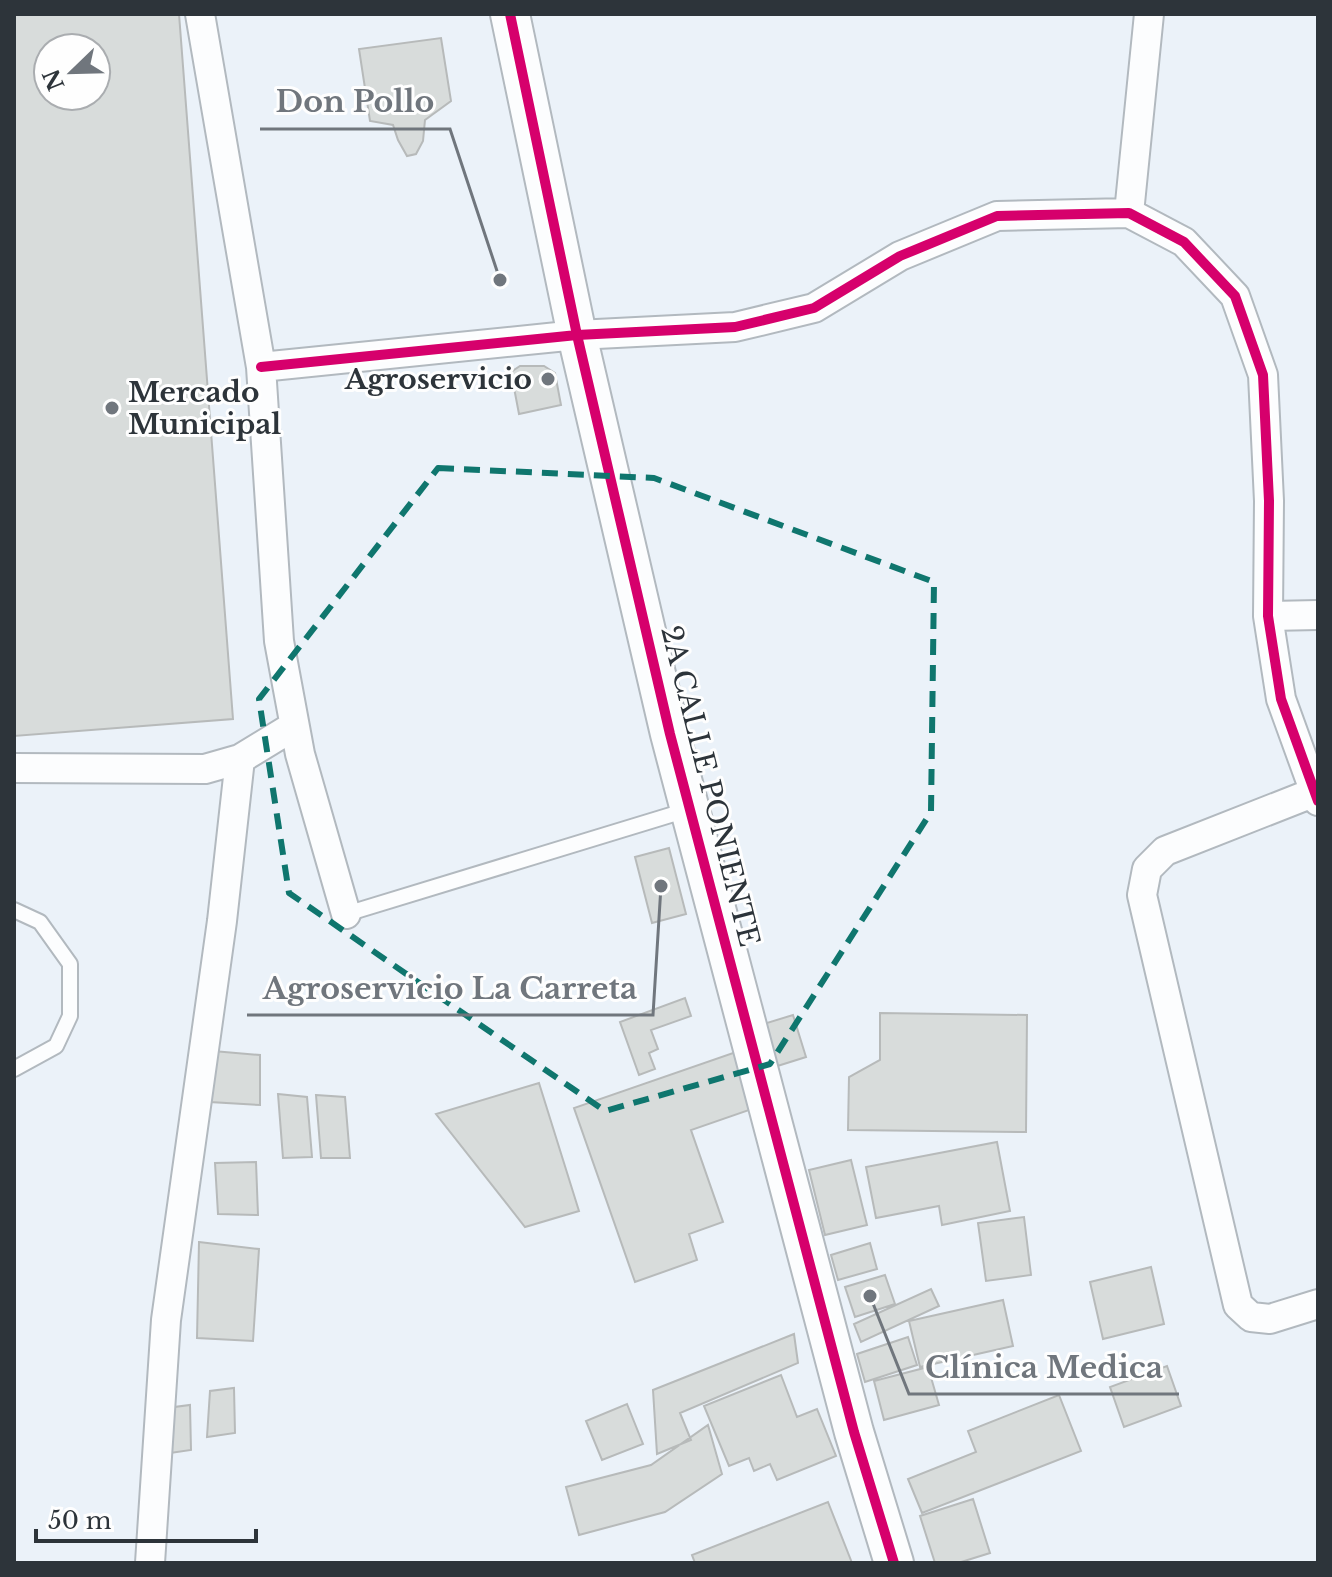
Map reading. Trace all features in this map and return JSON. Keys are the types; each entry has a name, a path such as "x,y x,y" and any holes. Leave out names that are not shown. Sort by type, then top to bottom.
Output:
{"street":[{"path":"200,14 261,367 279,641 300,754 346,914"},
{"name":"2A CALLE PONIENTE","path":"510,14 577,335 690,809 854,1432 894,1563"},
{"path":"1129,213 1149,14"},
{"path":"261,367 577,335 735,327 814,308 900,256 997,216 1129,213 1184,242 1235,296 1263,375 1269,501 1268,616 1281,699 1316,797 1165,851 1147,869 1142,895 1238,1305 1251,1317 1270,1319 1318,1304"},
{"path":"1268,616 1318,615"},
{"path":"14,768 205,769 240,759 294,726"},
{"path":"150,1563 166,1320 222,921 240,759"}],"lane":[{"path":"346,914 690,809"},
{"path":"14,910 40,922 70,964 70,1016 56,1046 14,1069"}],"highlighted area":[{"path":"438,468 654,478 934,582 931,812 770,1064 605,1111 289,893 259,699"}],"building":[{"name":"Mercado Municipal","path":"14,14 179,14 233,719 14,736"},
{"path":"441,38 451,101 425,120 423,141 416,154 407,156 393,125 370,121 359,49"},
{"path":"520,366 544,366 555,373 561,405 519,414 511,372"},
{"path":"669,848 686,914 652,923 635,857"},
{"path":"685,998 691,1016 651,1030 658,1049 649,1053 655,1069 639,1075 620,1022"},
{"path":"880,1013 1027,1015 1026,1132 848,1130 849,1077 880,1060"},
{"path":"793,1015 806,1057 768,1069 754,1027"},
{"path":"213,1051 260,1055 260,1105 210,1102"},
{"path":"736,1052 755,1108 691,1130 723,1222 689,1234 697,1260 635,1282 574,1108"},
{"path":"539,1083 579,1211 525,1227 436,1114"},
{"path":"278,1094 307,1097 312,1157 283,1158"},
{"path":"316,1095 345,1097 350,1158 321,1158"},
{"path":"997,1142 1010,1211 942,1225 939,1206 876,1218 866,1167"},
{"path":"851,1160 867,1225 825,1235 809,1170"},
{"path":"256,1162 258,1215 218,1214 215,1163"},
{"path":"1024,1217 1031,1275 986,1281 978,1223"},
{"path":"199,1242 259,1249 253,1341 197,1338"},
{"path":"870,1243 877,1269 838,1280 831,1255"},
{"path":"1151,1267 1164,1324 1103,1339 1090,1282"},
{"path":"885,1275 895,1304 855,1317 845,1287"},
{"path":"931,1289 939,1306 861,1342 854,1324"},
{"path":"1003,1300 1013,1346 920,1367 909,1321"},
{"path":"794,1334 798,1363 680,1413 691,1440 657,1454 653,1390"},
{"path":"908,1337 917,1365 865,1382 857,1354"},
{"path":"1167,1366 1181,1406 1124,1427 1110,1387"},
{"path":"928,1367 939,1405 884,1420 874,1381"},
{"path":"781,1375 797,1417 817,1409 836,1456 777,1480 770,1464 754,1471 749,1458 729,1466 704,1406"},
{"path":"234,1388 235,1433 207,1437 210,1391"},
{"path":"1059,1395 1081,1451 922,1513 908,1479 976,1452 968,1431"},
{"path":"627,1404 643,1444 602,1460 586,1421"},
{"path":"190,1405 191,1450 163,1454 167,1408"},
{"path":"708,1425 722,1474 665,1512 579,1535 566,1487 651,1465"},
{"path":"973,1499 990,1553 958,1563 935,1563 920,1516"},
{"path":"828,1502 852,1563 695,1563 692,1555"}],"cycle path":[{"path":"510,14 577,335 670,734 854,1432 894,1563"},
{"path":"261,367 577,335 735,327 814,308 900,256 997,216 1129,213 1184,242 1235,296 1263,375 1269,501 1268,616 1281,699 1318,801"}],"place":[{"name":"Don Pollo","path":"500,280"},
{"name":"Agroservicio","path":"548,379"},
{"name":"Mercado Municipal","path":"112,408"},
{"name":"Agroservicio La Carreta","path":"661,886"},
{"name":"Clínica Medica","path":"870,1296"}]}
